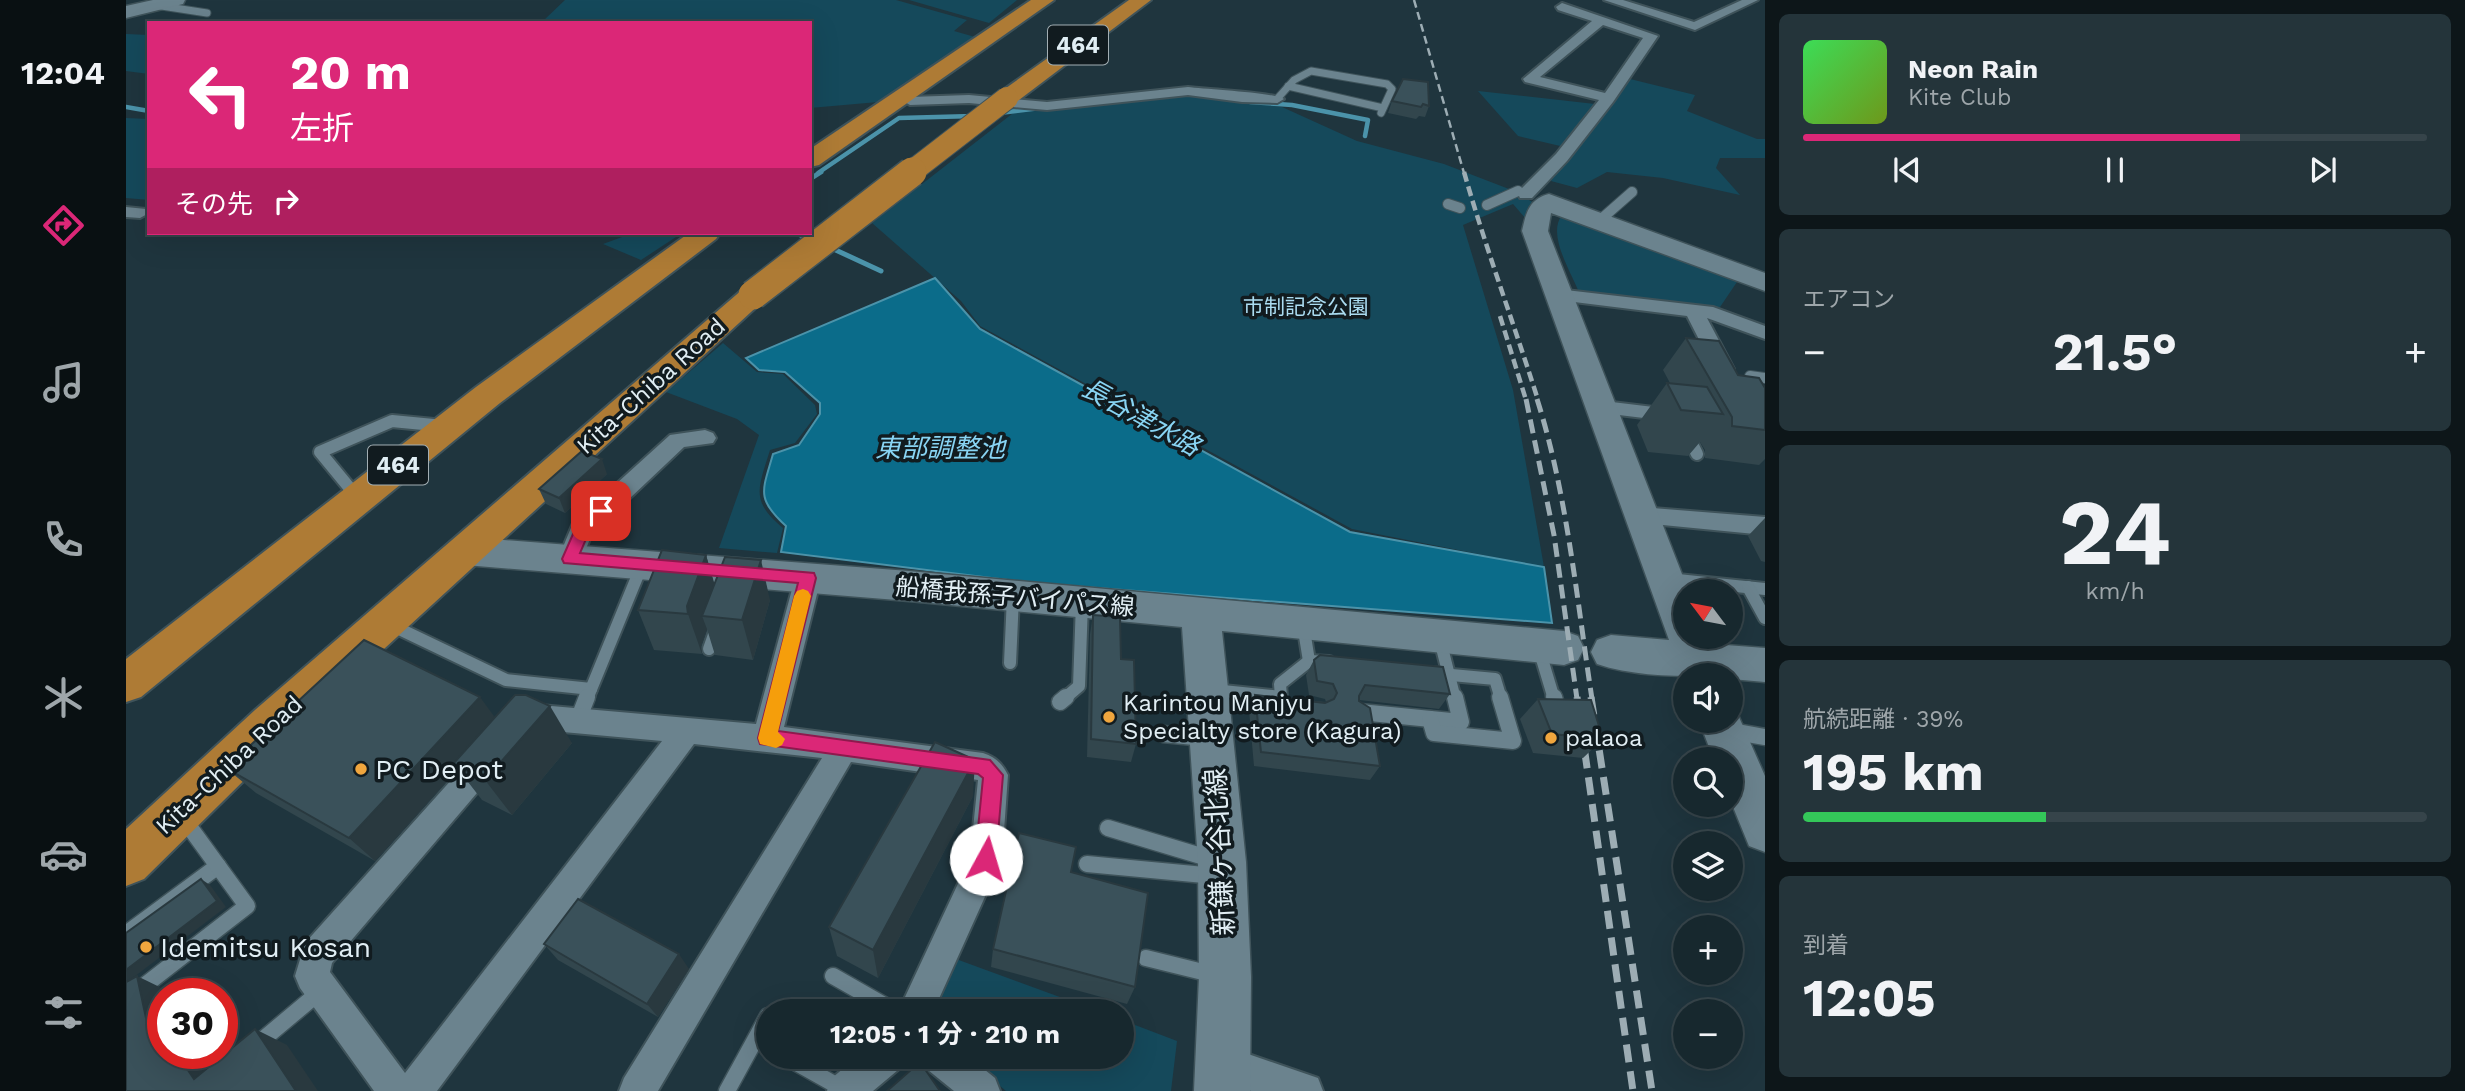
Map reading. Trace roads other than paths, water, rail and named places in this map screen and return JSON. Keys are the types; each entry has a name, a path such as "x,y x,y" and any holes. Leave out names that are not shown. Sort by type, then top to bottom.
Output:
{"highway":[{"name":"464","path":"812,159 915,94 1044,0"},
{"name":"Kita-Chiba Road","path":"126,862 271,724 753,295 1007,98 1141,0"},
{"name":"464","path":"126,684 357,497 703,235"}],"street":[{"path":"126,12 176,0"},
{"path":"1531,196 1608,98 1651,36 1562,7 1578,0"},
{"path":"1610,0 1695,26 1752,0"},
{"path":"1601,20 1530,79 1608,98"},
{"path":"915,94 1047,106 1188,91 1242,98 1277,99"},
{"path":"1531,196 1765,283"},
{"path":"1531,196 1539,211 1535,231 1557,295 1693,651"},
{"path":"1557,295 1713,313 1765,333"},
{"path":"1694,311 1743,383"},
{"path":"570,559 582,529 678,440 705,438"},
{"path":"1640,516 1765,526"},
{"name":"船橋我孫子バイパス線","path":"465,551 642,564 733,577 808,578 1201,614 1306,642 1439,636 1551,647"},
{"path":"767,738 808,578"},
{"name":"新鎌ヶ谷北線","path":"1201,614 1222,870 1224,1078"},
{"path":"1611,652 1693,651 1765,665"},
{"path":"396,1091 312,976 317,955 518,726 540,717 767,738 983,766 993,775 986,859 921,999"},
{"path":"414,1091 686,732"},
{"path":"1737,733 1765,830"},
{"path":"637,1091 844,748"},
{"path":"846,1091 871,1069"},
{"path":"956,1069 982,1091"},
{"path":"1224,1078 1305,1091"}],"lane":[{"path":"155,5 207,13"},
{"path":"1277,99 1288,86 1307,70 1387,84 1392,89 1382,110 1288,86"},
{"path":"1600,221 1632,192"},
{"path":"1488,205 1531,196"},
{"path":"1448,204 1460,208"},
{"path":"1743,383 1765,378"},
{"path":"1599,406 1680,419 1697,454"},
{"path":"357,497 320,452 392,421 447,427"},
{"path":"578,720 642,564"},
{"path":"1664,579 1765,589"},
{"path":"1748,587 1765,618"},
{"path":"1010,663 1013,596"},
{"path":"1060,702 1079,686 1082,603"},
{"path":"709,649 720,615"},
{"path":"386,623 506,680 591,689"},
{"path":"1370,709 1408,712 1430,719 1461,722 1439,636"},
{"path":"1208,690 1287,701 1280,684 1306,642 1339,665"},
{"path":"1551,647 1558,711"},
{"path":"1411,671 1495,679 1513,741 1434,733 1430,719"},
{"path":"1163,734 1212,739"},
{"path":"130,993 208,930 247,906 178,812"},
{"path":"1108,828 1222,870"},
{"path":"1087,864 1222,870"},
{"path":"126,934 184,895 218,866"},
{"path":"1146,958 1225,977"},
{"path":"833,976 873,999"},
{"path":"241,1057 322,990"},
{"path":"727,1091 756,1051"},
{"path":"807,1069 846,1091"}],"water":[{"name":"東部調整池","path":"935,278 980,329 1350,532 1544,567 1552,623 1033,583 781,552 786,526 769,508 764,493 766,477 773,454 799,445 820,414 820,403 785,372 759,370 746,358"}],"waterway":[{"path":"1250,102 1292,105 1368,120 1365,136"},
{"name":"長谷津水路","path":"126,107 147,111"},
{"path":"1000,113 1040,108"},
{"path":"818,173 899,118 974,116"},
{"path":"812,178 821,172"},
{"name":"長谷津水路","path":"800,235 813,240"},
{"name":"長谷津水路","path":"827,246 881,271"}],"railway":[{"path":"1414,0 1464,173"},
{"path":"1464,172 1538,400"},
{"path":"1500,316 1526,400"},
{"path":"1526,399 1554,535 1577,699"},
{"path":"1537,399 1564,509 1592,699"},
{"path":"1577,697 1633,1091"},
{"path":"1591,697 1652,1091"}],"place":[{"name":"Karintou Manjyu Specialty store (Kagura)","path":"1109,717"},
{"name":"palaoa","path":"1551,738"},
{"name":"PC Depot","path":"361,769"},
{"name":"Idemitsu Kosan","path":"146,947"}],"park label":[{"name":"市制記念公園","path":"1306,307"}]}
